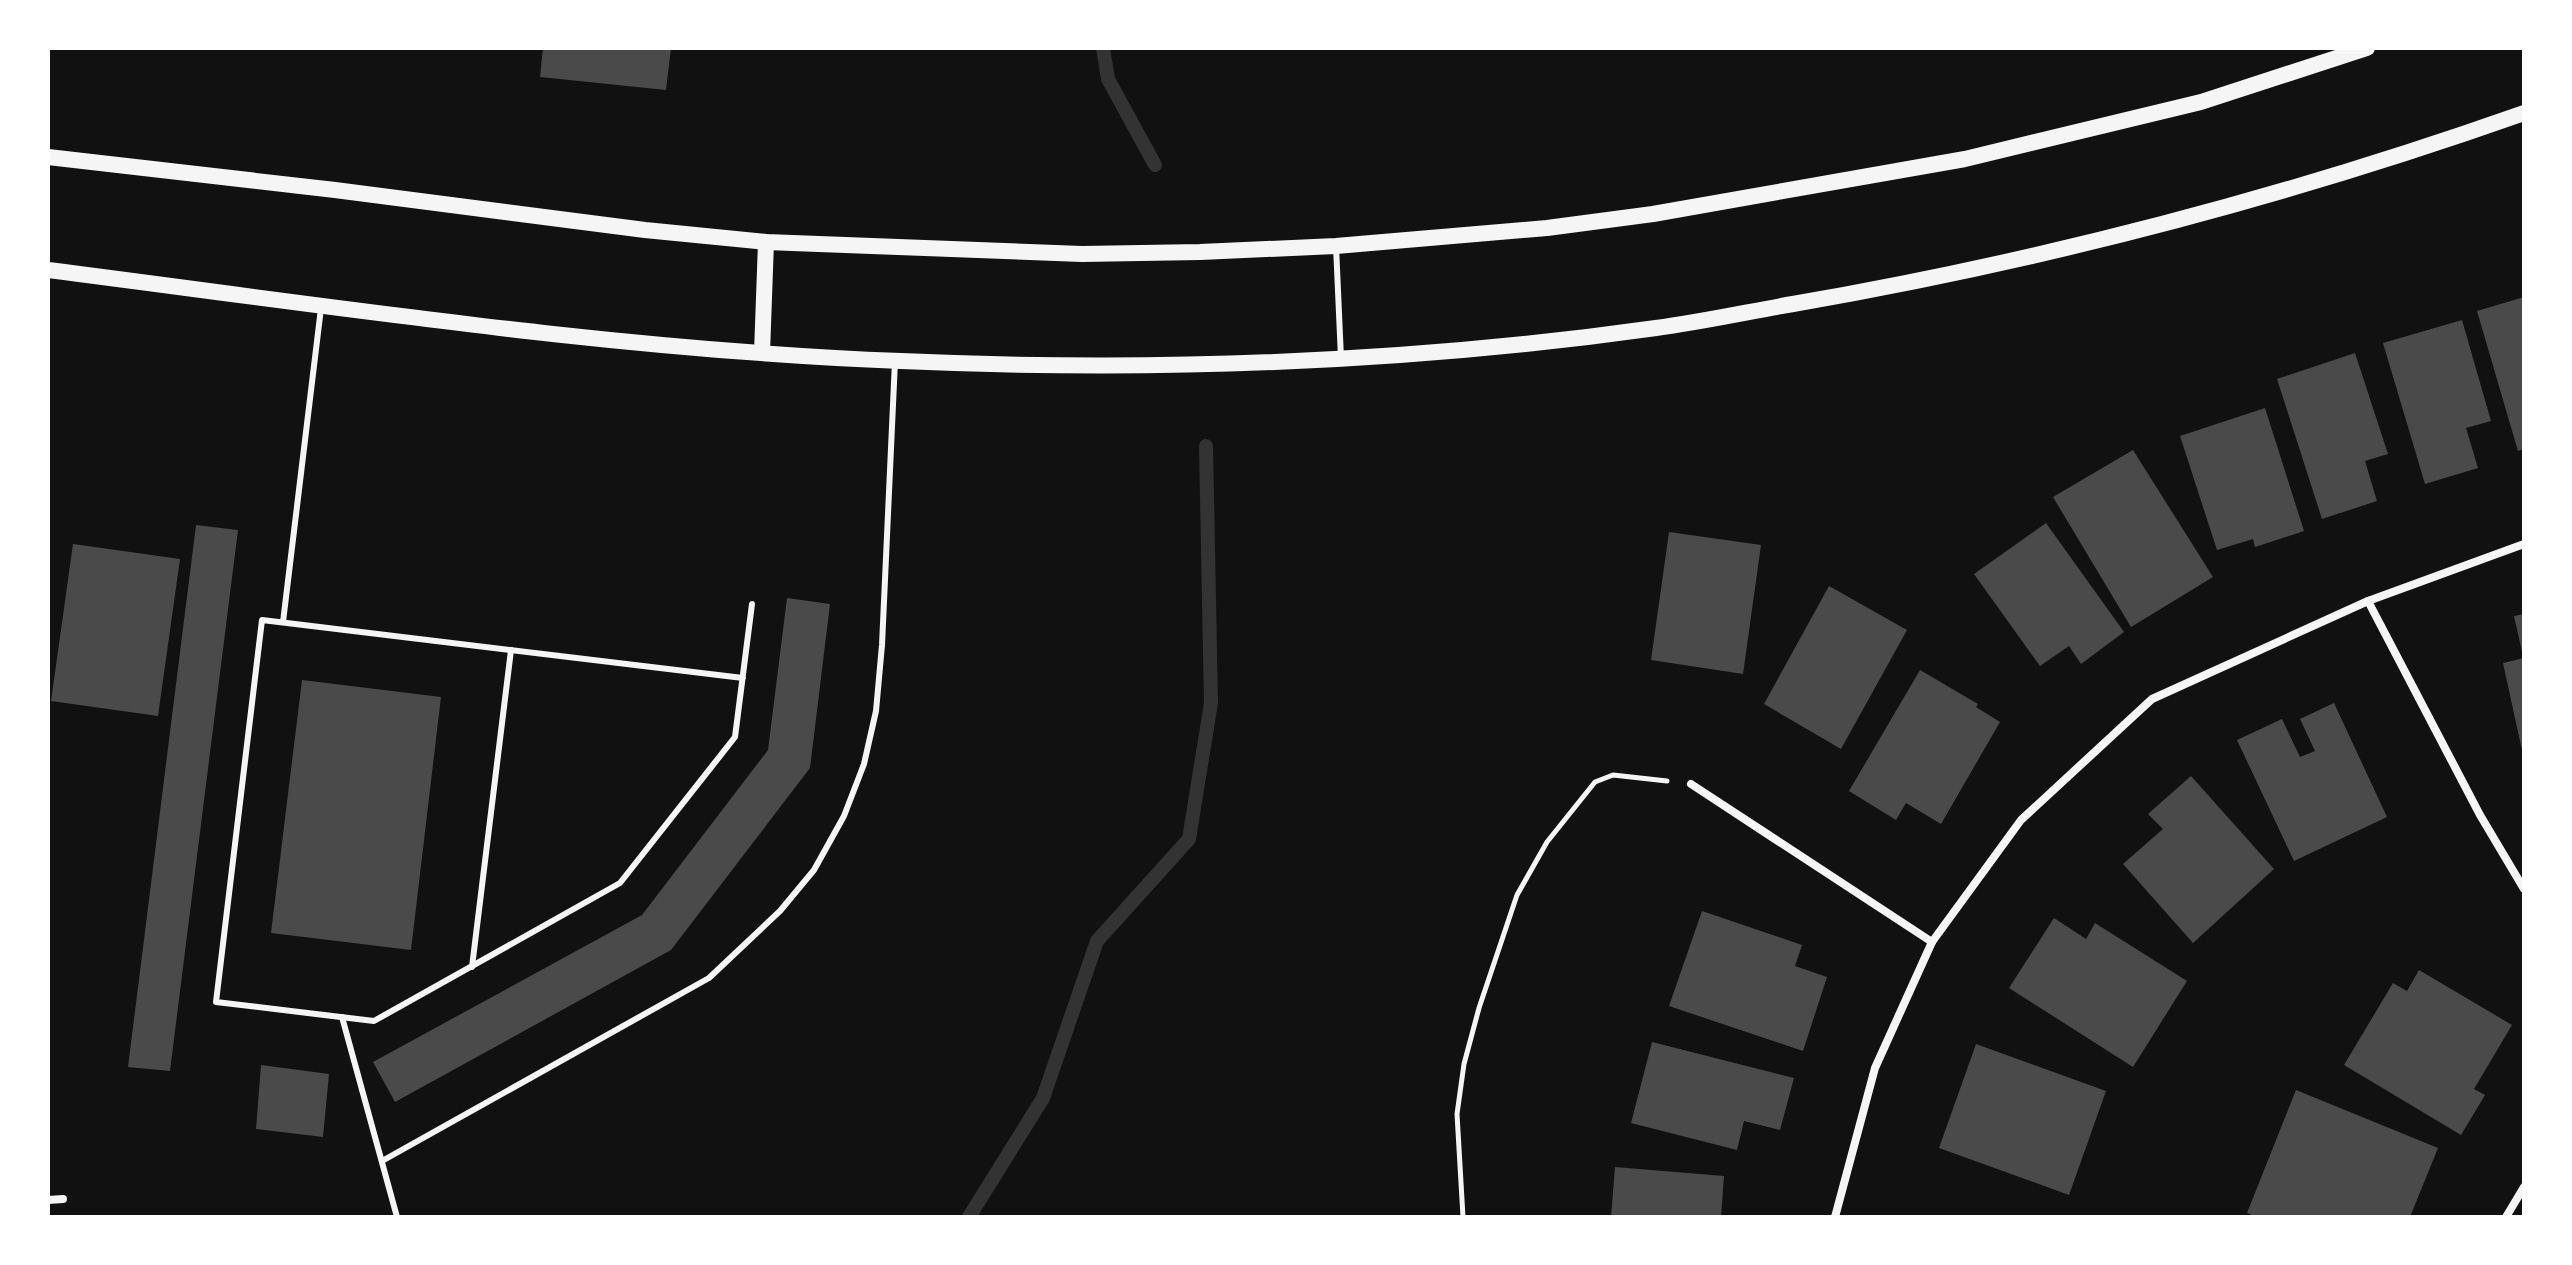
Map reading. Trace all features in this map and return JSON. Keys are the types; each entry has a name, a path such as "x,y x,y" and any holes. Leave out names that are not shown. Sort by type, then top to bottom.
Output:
{"main road":[{"path":"48,157 766,242 1082,254 1336,246 1531,229 1653,214 1965,159 2201,102 2367,48"},
{"path":"48,270 633,342 762,353 895,361 1076,365 1341,359 1660,328 1984,268 2230,207 2524,113"},
{"path":"762,353 766,242"}],"street":[{"path":"1835,1217 1875,1068 1932,942 2021,820 2152,699 2368,601 2524,544"},
{"path":"2368,601 2480,815 2524,889"},
{"path":"1691,784 1932,942"},
{"path":"2506,1217 2524,1187"},
{"path":"48,1200 63,1199"}],"lane":[{"path":"1336,246 1341,359"},
{"path":"283,622 322,305"},
{"path":"382,1161 709,978 780,911 814,870 844,816 864,764 876,711 882,645 895,361"},
{"path":"743,678 262,620 216,1002 374,1021 620,883 735,737 743,678 752,604"},
{"path":"472,967 511,650"},
{"path":"342,1017 397,1217"}],"path":[{"path":"1463,1217 1457,1114 1464,1064 1479,1008 1517,895 1547,842 1595,782 1613,775 1691,784"}],"building":[{"path":"543,48 671,48 666,90 540,77"},
{"path":"2524,297 2524,449 2518,451 2477,311"},
{"path":"2462,320 2491,421 2466,428 2478,468 2425,484 2383,343"},
{"path":"2355,353 2388,454 2365,461 2377,501 2322,519 2277,379"},
{"path":"2265,408 2304,531 2255,547 2253,539 2217,550 2180,436"},
{"path":"2133,450 2213,577 2131,627 2053,497"},
{"path":"2046,523 2124,632 2081,664 2069,646 2040,666 1974,574"},
{"path":"196,525 238,530 170,1071 128,1067"},
{"path":"1669,532 1761,545 1743,674 1651,660"},
{"path":"73,544 180,559 158,716 51,701"},
{"path":"1829,586 1907,630 1841,749 1764,704"},
{"path":"787,598 830,604 810,768 671,950 395,1102 373,1062 642,915 768,750"},
{"path":"2524,614 2524,656 2523,656 2514,616"},
{"path":"2524,658 2524,754 2523,755 2503,663"},
{"path":"1920,670 1978,704 1976,707 2000,722 1941,824 1906,803 1896,820 1849,791"},
{"path":"302,680 441,697 411,950 271,933"},
{"path":"2334,703 2387,817 2294,861 2237,740 2282,719 2300,757 2315,751 2300,719"},
{"path":"2191,776 2274,869 2193,943 2123,864 2163,829 2148,814"},
{"path":"1702,911 1802,945 1795,966 1827,977 1803,1051 1669,1006"},
{"path":"2054,918 2086,939 2095,923 2187,981 2133,1067 2009,988"},
{"path":"2419,970 2512,1025 2474,1089 2485,1095 2461,1135 2344,1065 2393,983 2407,991"},
{"path":"1652,1042 1794,1078 1780,1130 1744,1121 1737,1150 1631,1123"},
{"path":"1976,1044 2106,1091 2069,1195 1939,1148"},
{"path":"261,1065 329,1074 323,1137 256,1129"},
{"path":"2296,1090 2438,1148 2410,1217 2257,1217 2247,1213"},
{"path":"1615,1167 1724,1176 1721,1217 1611,1217"}],"waterway":[{"path":"1103,48 1108,79 1155,165"},
{"path":"969,1217 1043,1098 1097,941 1189,839 1211,703 1206,446"}]}
